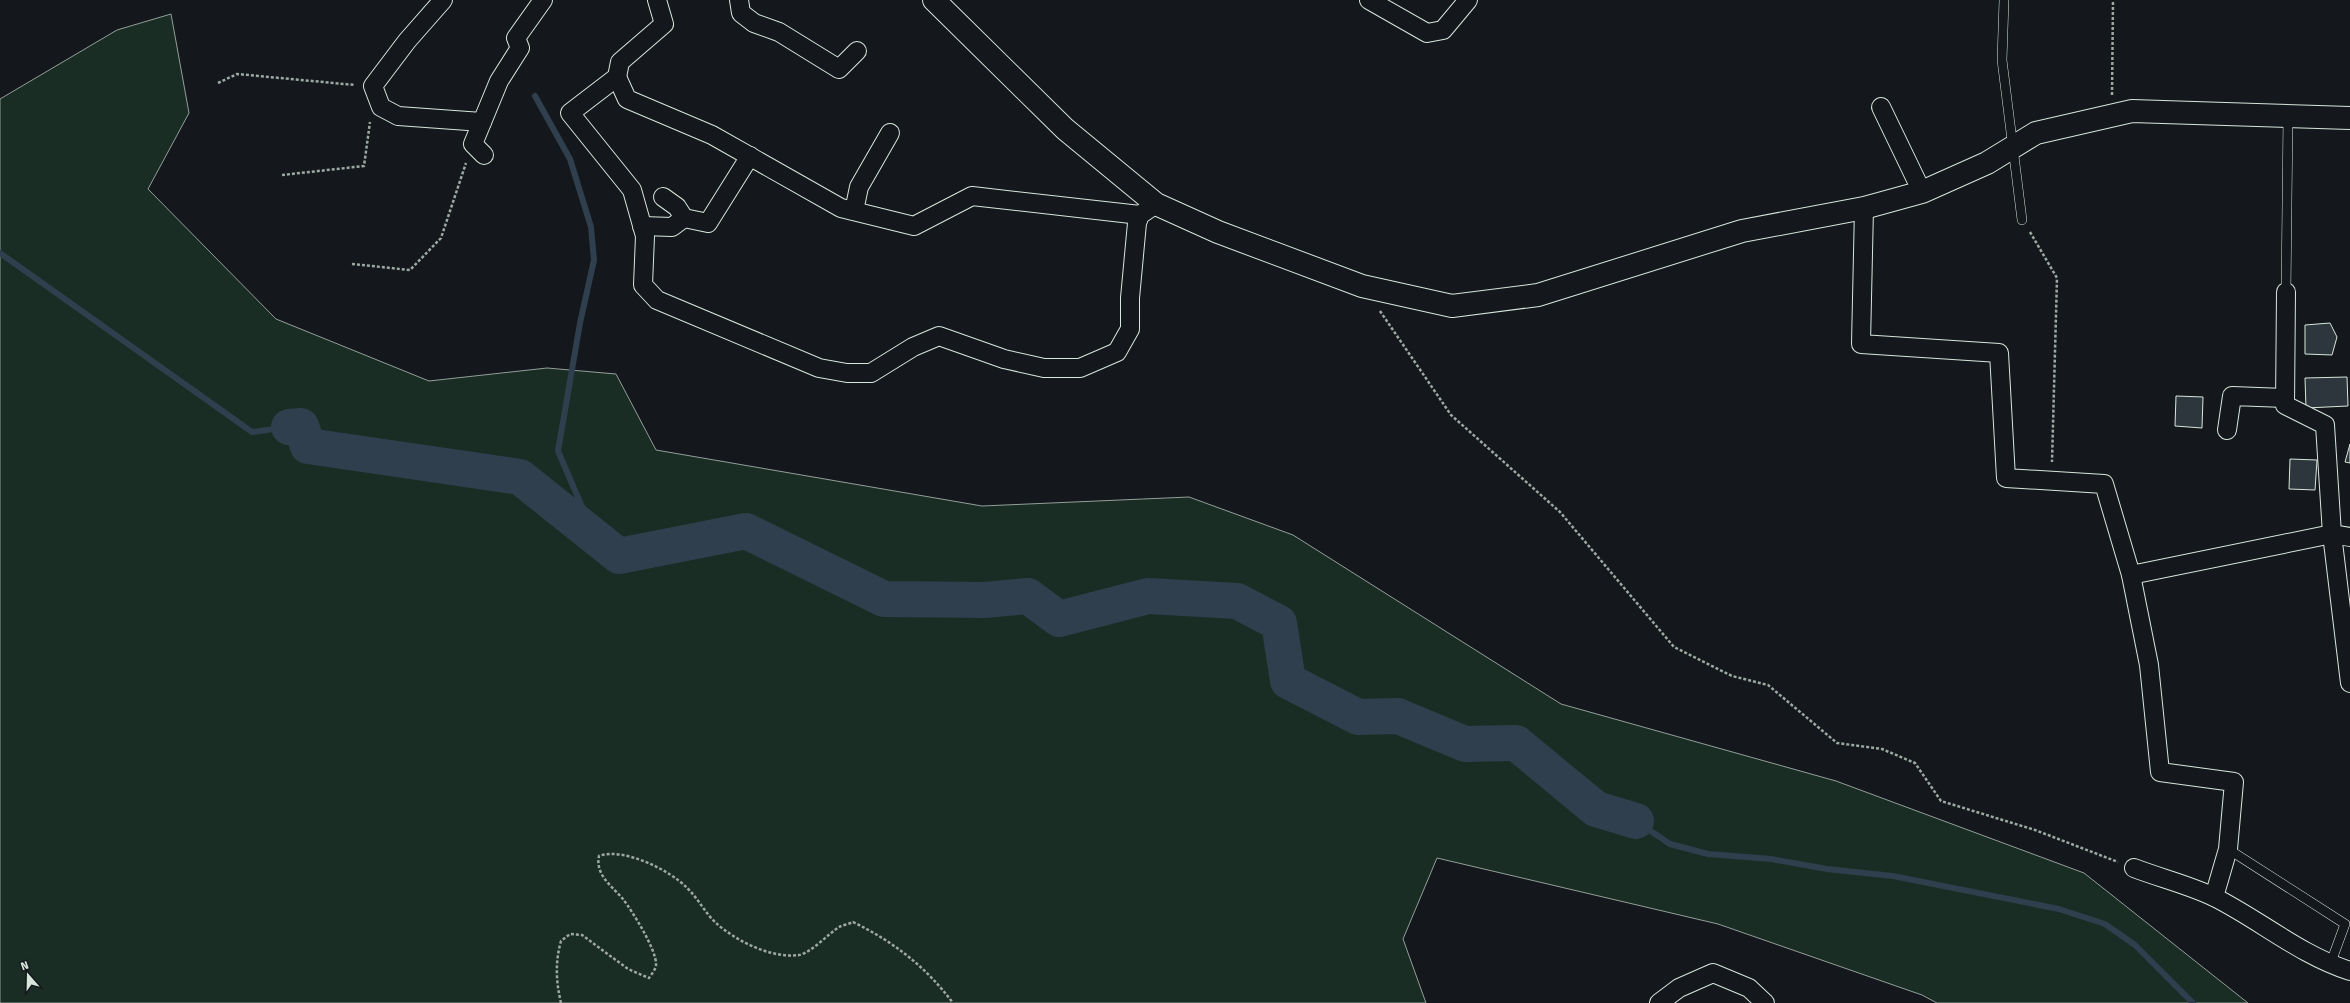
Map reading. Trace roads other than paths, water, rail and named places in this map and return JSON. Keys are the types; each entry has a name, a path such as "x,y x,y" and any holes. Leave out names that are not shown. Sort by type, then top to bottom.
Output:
{"street":[{"path":"443,0 407,41 375,93 381,107 398,116 482,122"},
{"path":"478,149 482,122 499,81 520,48 516,38 542,0"},
{"path":"657,0 664,24 620,62 618,77 627,99 712,135 841,208 914,226 972,196 1148,209 1218,232 1362,286 1452,306 1538,295 1742,231 1864,208 1922,192 1987,163 2036,132 2112,115 2132,111 2350,118"},
{"path":"739,0 741,13 754,23 779,32 840,69 857,51"},
{"path":"934,0 1148,209"},
{"path":"1369,0 1427,33 1443,30 1468,0"},
{"path":"618,77 570,113 632,190 645,236 643,285 657,300 819,368 847,373 871,373 913,347 938,336 1004,359 1044,368 1080,368 1117,352 1130,329 1134,251 1148,209"},
{"path":"1880,107 1922,192"},
{"path":"854,211 859,187 890,133"},
{"path":"663,198 677,207 684,218 708,223 750,156"},
{"path":"1864,208 1861,344 1999,353 2006,478 2104,484 2131,574 2149,665 2160,772 2234,782 2228,849 2214,897"},
{"path":"642,226 672,227 684,218"},
{"path":"2286,292 2285,405 2325,425 2332,534 2350,683"},
{"path":"2227,430 2232,396 2285,398"},
{"path":"2131,574 2332,534 2350,537"},
{"path":"2134,868 2214,897 2287,942 2330,965 2350,971"},
{"path":"1659,1003 1679,988 1713,972 1749,988 1765,1003"}],"lane":[{"path":"2004,0 2002,60 2022,220"},
{"path":"2286,292 2288,116"},
{"path":"2228,849 2345,924 2330,965"}],"waterway":[{"path":"535,96 570,159 591,227 594,260 580,323 558,451 595,537"},
{"path":"0,253 252,432 289,427"},
{"path":"289,427 301,426 308,446 520,477 619,556 746,531 884,599 985,600 1028,596 1059,619 1148,596 1237,601 1279,623 1288,681 1358,717 1398,716 1465,744 1516,743 1596,809 1636,821"},
{"path":"1636,821 1670,844 1708,854 1771,859 1827,869 1893,876 2059,909 2105,924 2135,945 2193,1003"}]}
